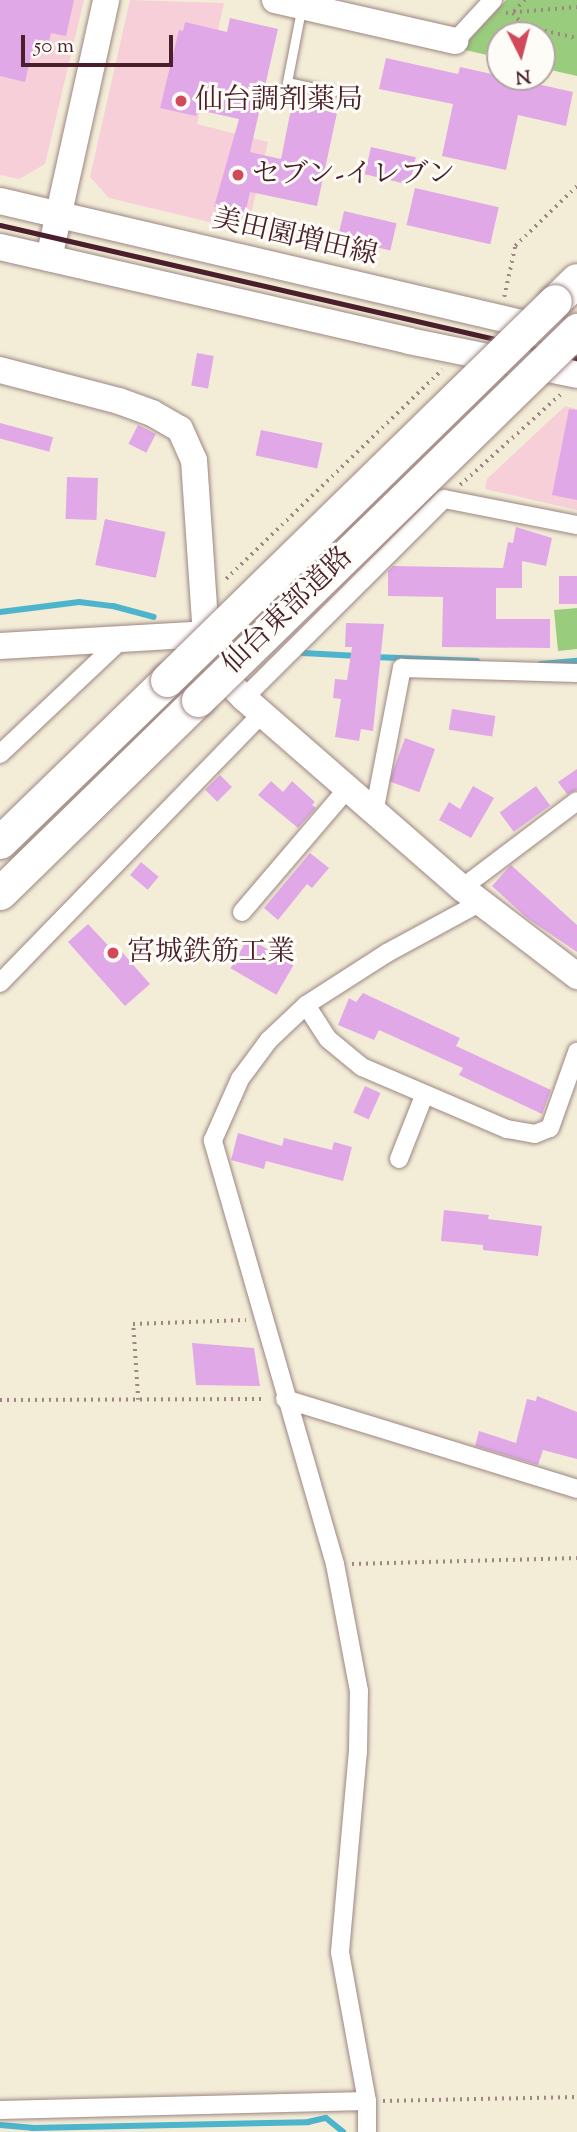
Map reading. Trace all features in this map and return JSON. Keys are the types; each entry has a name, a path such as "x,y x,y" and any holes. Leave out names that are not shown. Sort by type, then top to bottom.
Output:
{"highway":[{"name":"仙台東部道路","path":"0,842 566,291"},
{"name":"仙台東部道路","path":"0,893 577,330"}],"street":[{"path":"49,258 106,0"},
{"path":"275,0 454,41 493,0"},
{"name":"美田園増田線","path":"0,201 577,336"},
{"path":"0,247 409,341 568,385"},
{"path":"0,370 119,401 152,412 180,429 194,460 206,634 209,654 218,671 253,706 470,896 577,976"},
{"path":"0,983 444,499 577,525"},
{"path":"0,646 206,634"},
{"path":"0,754 121,640"},
{"path":"374,813 402,668 577,673"},
{"path":"242,912 347,789"},
{"path":"367,2132 367,2101 340,1952 358,1752 359,1691 335,1564 262,1319 214,1140 240,1079 269,1040 306,1005 470,896 577,801"},
{"path":"306,1005 328,1039 362,1067 424,1096 507,1129 535,1135 550,1128 577,1052"},
{"path":"399,1159 424,1096"},
{"path":"285,1399 577,1489"},
{"path":"0,2110 367,2101"}],"lane":[{"path":"302,6 287,82 333,92"}],"path":[{"path":"513,13 525,0"},
{"path":"480,15 577,7"},
{"path":"513,13 524,26 577,38"},
{"path":"503,299 515,246 577,187"},
{"path":"204,600 443,369"},
{"path":"444,499 568,385"},
{"path":"138,1400 133,1324 262,1319"},
{"path":"0,1400 285,1399"},
{"path":"335,1564 577,1558"},
{"path":"367,2101 577,2097"}],"shaded area":[{"path":"0,0 84,0 45,164 19,179 0,175"},
{"path":"130,0 224,3 197,124 268,142 247,231 109,198 90,177"},
{"path":"565,406 577,409 577,510 485,489 487,479"}],"green space":[{"path":"506,0 577,0 577,76 556,71 556,21 487,21"},
{"path":"486,22 486,55 461,49"},
{"path":"577,608 577,649 558,651 554,610"}],"building":[{"path":"0,0 74,0 66,36 51,33 49,42 35,39 25,82 0,76"},
{"path":"230,18 278,29 250,152 281,159 292,104 337,113 317,206 250,192 245,214 214,207 239,119 198,110 196,116 160,108 179,30 183,31 185,22 227,32"},
{"path":"386,58 458,74 460,67 486,73 486,91 556,91 556,88 573,92 566,126 518,115 506,170 442,156 453,104 379,89"},
{"path":"371,147 416,157 410,185 365,174"},
{"path":"415,188 499,207 490,244 406,225"},
{"path":"344,211 397,223 390,250 338,238"},
{"path":"197,353 214,356 208,388 191,385"},
{"path":"569,409 577,410 577,500 552,495"},
{"path":"0,423 53,437 49,452 0,439"},
{"path":"138,425 156,434 146,453 128,444"},
{"path":"261,430 323,443 317,469 256,455"},
{"path":"67,477 98,478 97,520 66,519"},
{"path":"105,519 166,532 156,578 95,565"},
{"path":"516,527 552,538 546,566 522,561 522,588 496,588 496,619 550,619 550,648 442,647 443,597 388,596 388,571 393,566 503,568 508,542 513,543"},
{"path":"559,576 577,576 577,604 559,604"},
{"path":"346,623 384,624 373,731 361,729 359,741 335,737 341,699 333,698 335,679 347,680 352,647 345,647"},
{"path":"452,709 495,716 492,737 449,730"},
{"path":"405,738 435,749 419,792 389,781"},
{"path":"577,769 577,790 567,794 558,782"},
{"path":"220,775 232,787 217,802 205,790"},
{"path":"271,781 283,792 292,781 315,802 312,805 316,808 298,828 258,795"},
{"path":"473,786 494,798 471,838 439,820 449,802 460,809"},
{"path":"536,786 550,805 514,832 500,812"},
{"path":"310,853 329,868 312,888 307,884 278,920 264,908"},
{"path":"141,862 159,877 148,890 130,875"},
{"path":"511,865 577,925 577,952 527,918 492,886"},
{"path":"88,924 117,955 121,951 150,984 125,1006 68,942"},
{"path":"248,938 294,964 276,995 230,968"},
{"path":"363,993 460,1038 456,1046 551,1090 542,1114 459,1075 463,1068 379,1030 374,1040 338,1025 349,998 356,1002"},
{"path":"365,1086 381,1093 369,1119 353,1112"},
{"path":"238,1133 282,1146 284,1138 332,1150 334,1142 352,1147 343,1181 266,1161 264,1169 231,1160"},
{"path":"444,1210 489,1215 488,1219 542,1226 538,1256 483,1250 483,1245 441,1241"},
{"path":"192,1343 254,1348 260,1386 196,1385"},
{"path":"537,1396 577,1412 577,1459 543,1450 538,1465 475,1446 479,1431 516,1443 527,1399 536,1401"}],"waterway":[{"path":"0,612 79,602 113,606 154,617"},
{"path":"303,653 358,656"},
{"path":"373,657 477,661"},
{"path":"541,664 577,661"},
{"path":"0,2125 32,2128 308,2122 326,2118 343,2132"}],"railway":[{"path":"0,225 577,358"}],"place":[{"name":"仙台調剤薬局","path":"181,101"},
{"name":"セブン-イレブン","path":"238,175"},
{"name":"宮城鉄筋工業","path":"113,953"}]}
